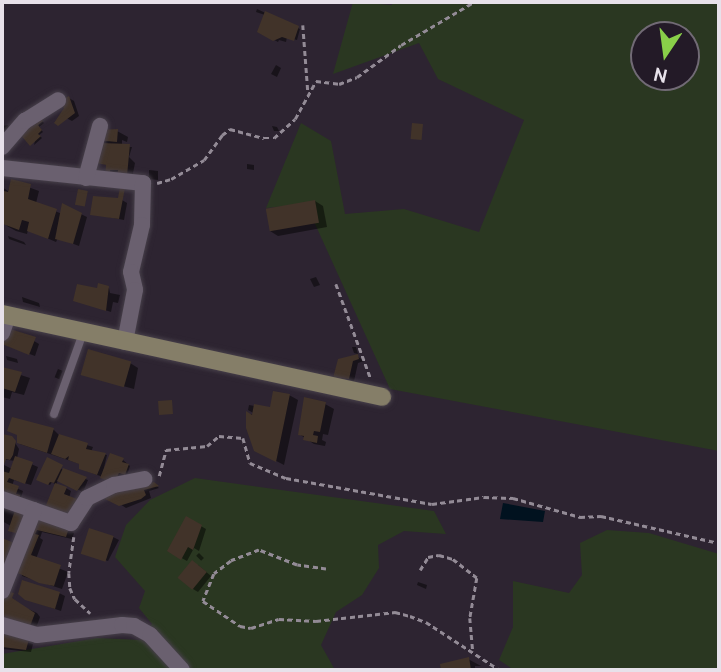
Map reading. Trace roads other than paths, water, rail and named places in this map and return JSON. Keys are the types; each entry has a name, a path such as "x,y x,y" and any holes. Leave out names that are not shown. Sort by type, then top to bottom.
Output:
{"street":[{"path":"2,146 25,121 58,100"},
{"path":"86,178 100,127"},
{"path":"2,168 143,183 142,225 131,272 135,290 125,342"},
{"path":"4,321 83,332 379,397"},
{"path":"2,499 71,523 86,498 114,485 144,479"},
{"path":"2,591 34,510"},
{"path":"2,625 37,635 134,626 150,635 182,670"}],"lane":[{"path":"54,414 83,332"}],"water":[{"path":"503,503 545,511 543,522 500,519"}]}
